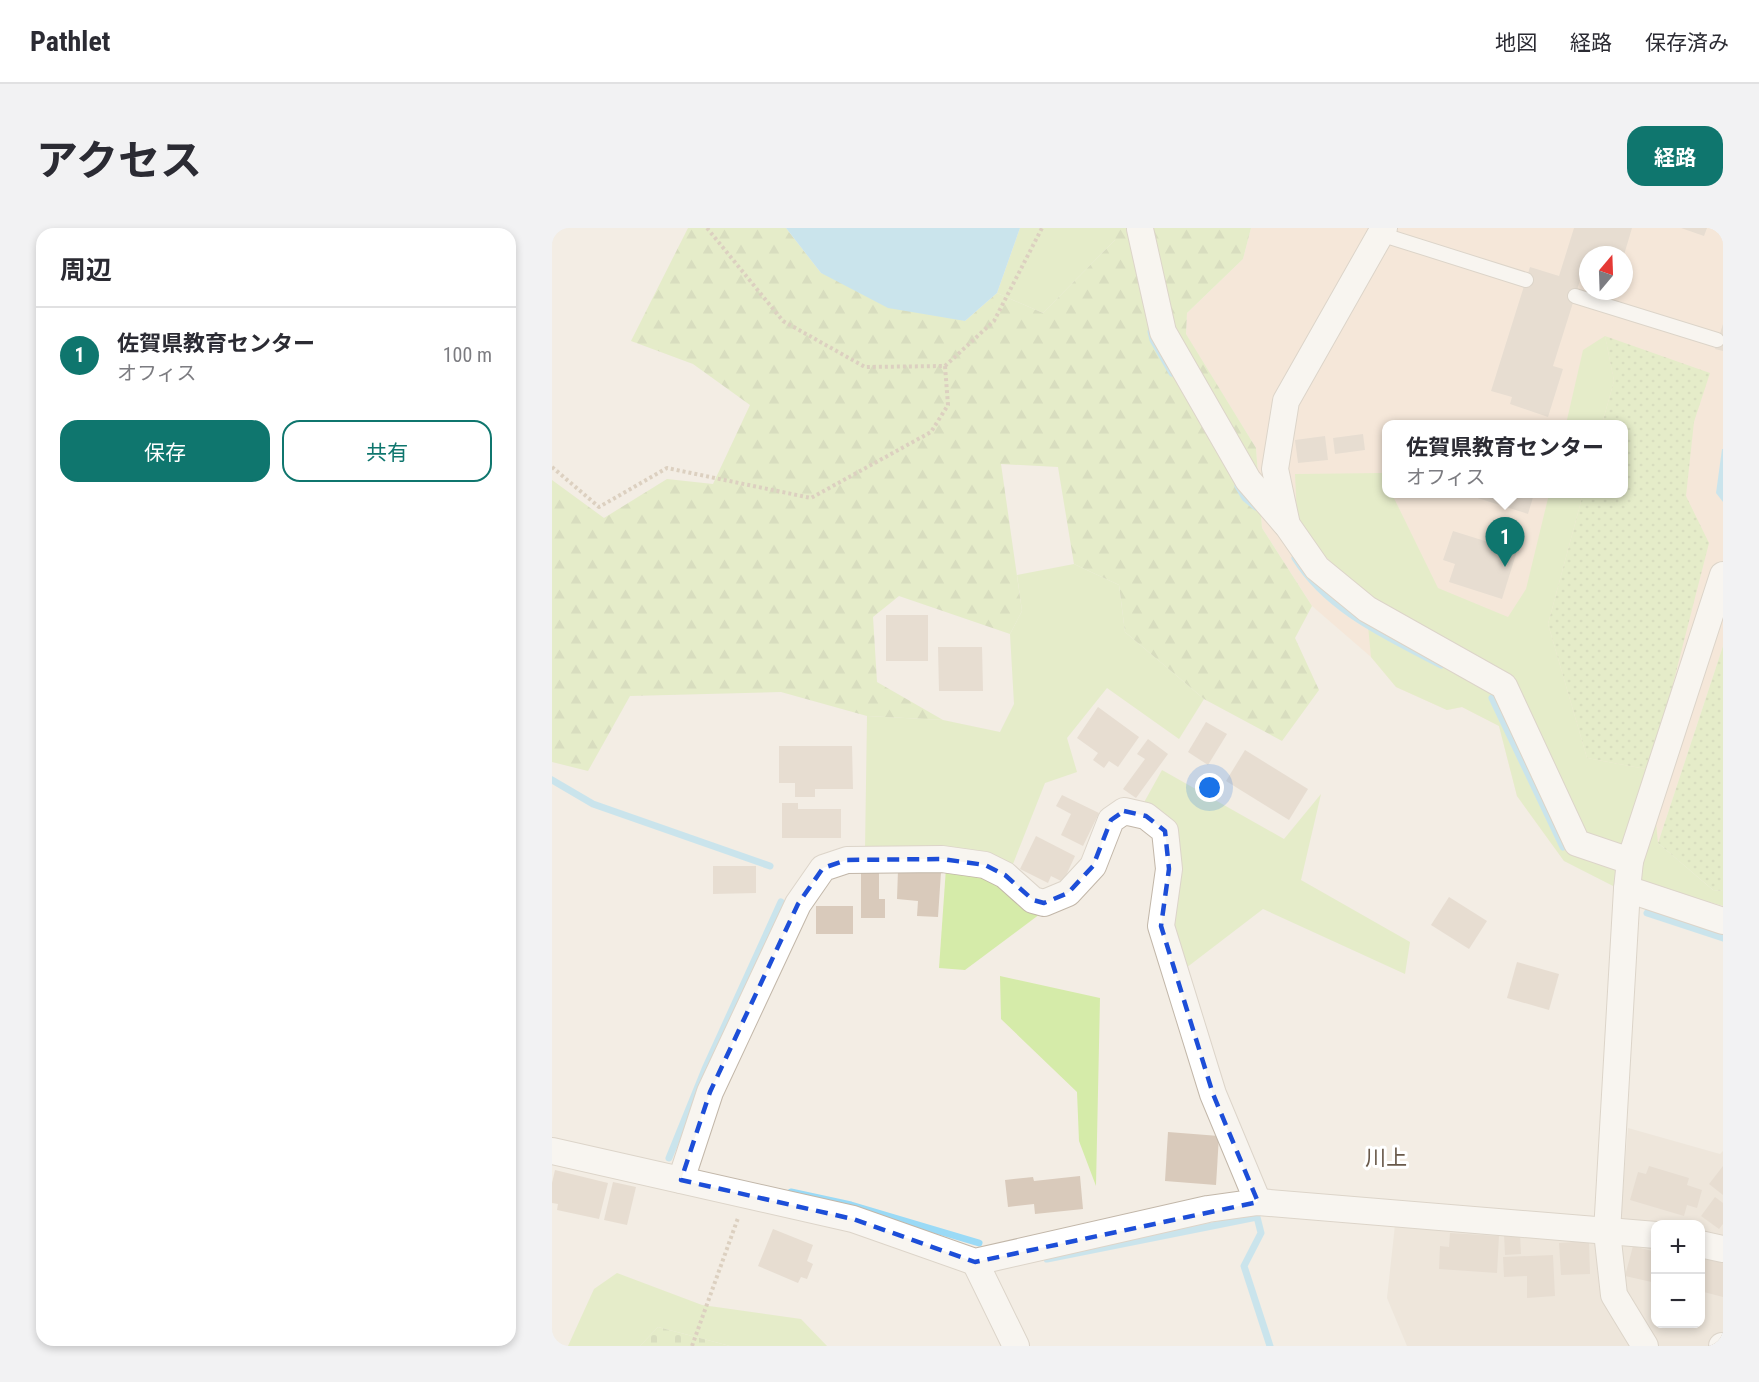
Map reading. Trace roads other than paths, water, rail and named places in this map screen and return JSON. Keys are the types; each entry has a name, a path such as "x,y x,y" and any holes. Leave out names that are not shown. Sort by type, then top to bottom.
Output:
{"street":[{"path":"1140,229 1163,332 1248,480 1287,525 1317,568 1367,609 1504,686 1577,843 1630,861"},
{"path":"1287,525 1275,469 1286,401 1378,230"},
{"path":"1645,1346 1614,1295 1607,1232 1627,889 1630,861 1723,575"},
{"path":"681,1180 710,1092 798,904 823,868 847,860 942,859 985,865 1005,875 1033,900 1044,903 1068,893 1093,866 1111,820 1124,811 1146,816 1165,831 1169,869 1161,926 1214,1094 1258,1202"},
{"path":"1627,889 1723,921"},
{"path":"552,1151 853,1219 975,1263 1208,1209 1258,1202 1651,1235"},
{"path":"1705,1245 1723,1249"},
{"path":"975,1263 1016,1346"}],"lane":[{"path":"1378,230 1526,280"},
{"path":"1575,296 1717,340"}],"water":[{"path":"786,228 1020,228 997,293 965,321 888,308 821,273"},
{"path":"1723,449 1723,502 1716,493"}],"waterway":[{"path":"1151,332 1153,340 1172,373"},
{"path":"1238,486 1245,498 1256,507"},
{"path":"1295,558 1324,593 1342,608 1380,633 1441,665"},
{"path":"1492,698 1563,847"},
{"path":"552,780 593,804 770,866"},
{"path":"669,1158 705,1069 781,902"},
{"path":"1647,913 1723,938"},
{"path":"791,1192 851,1205 979,1243"},
{"path":"1047,1259 1257,1217 1261,1233 1244,1266 1270,1346"}],"place":[{"name":"佐賀県教育センター","path":"1505,567"}],"district":[{"name":"川上","path":"1386,1158"}]}
